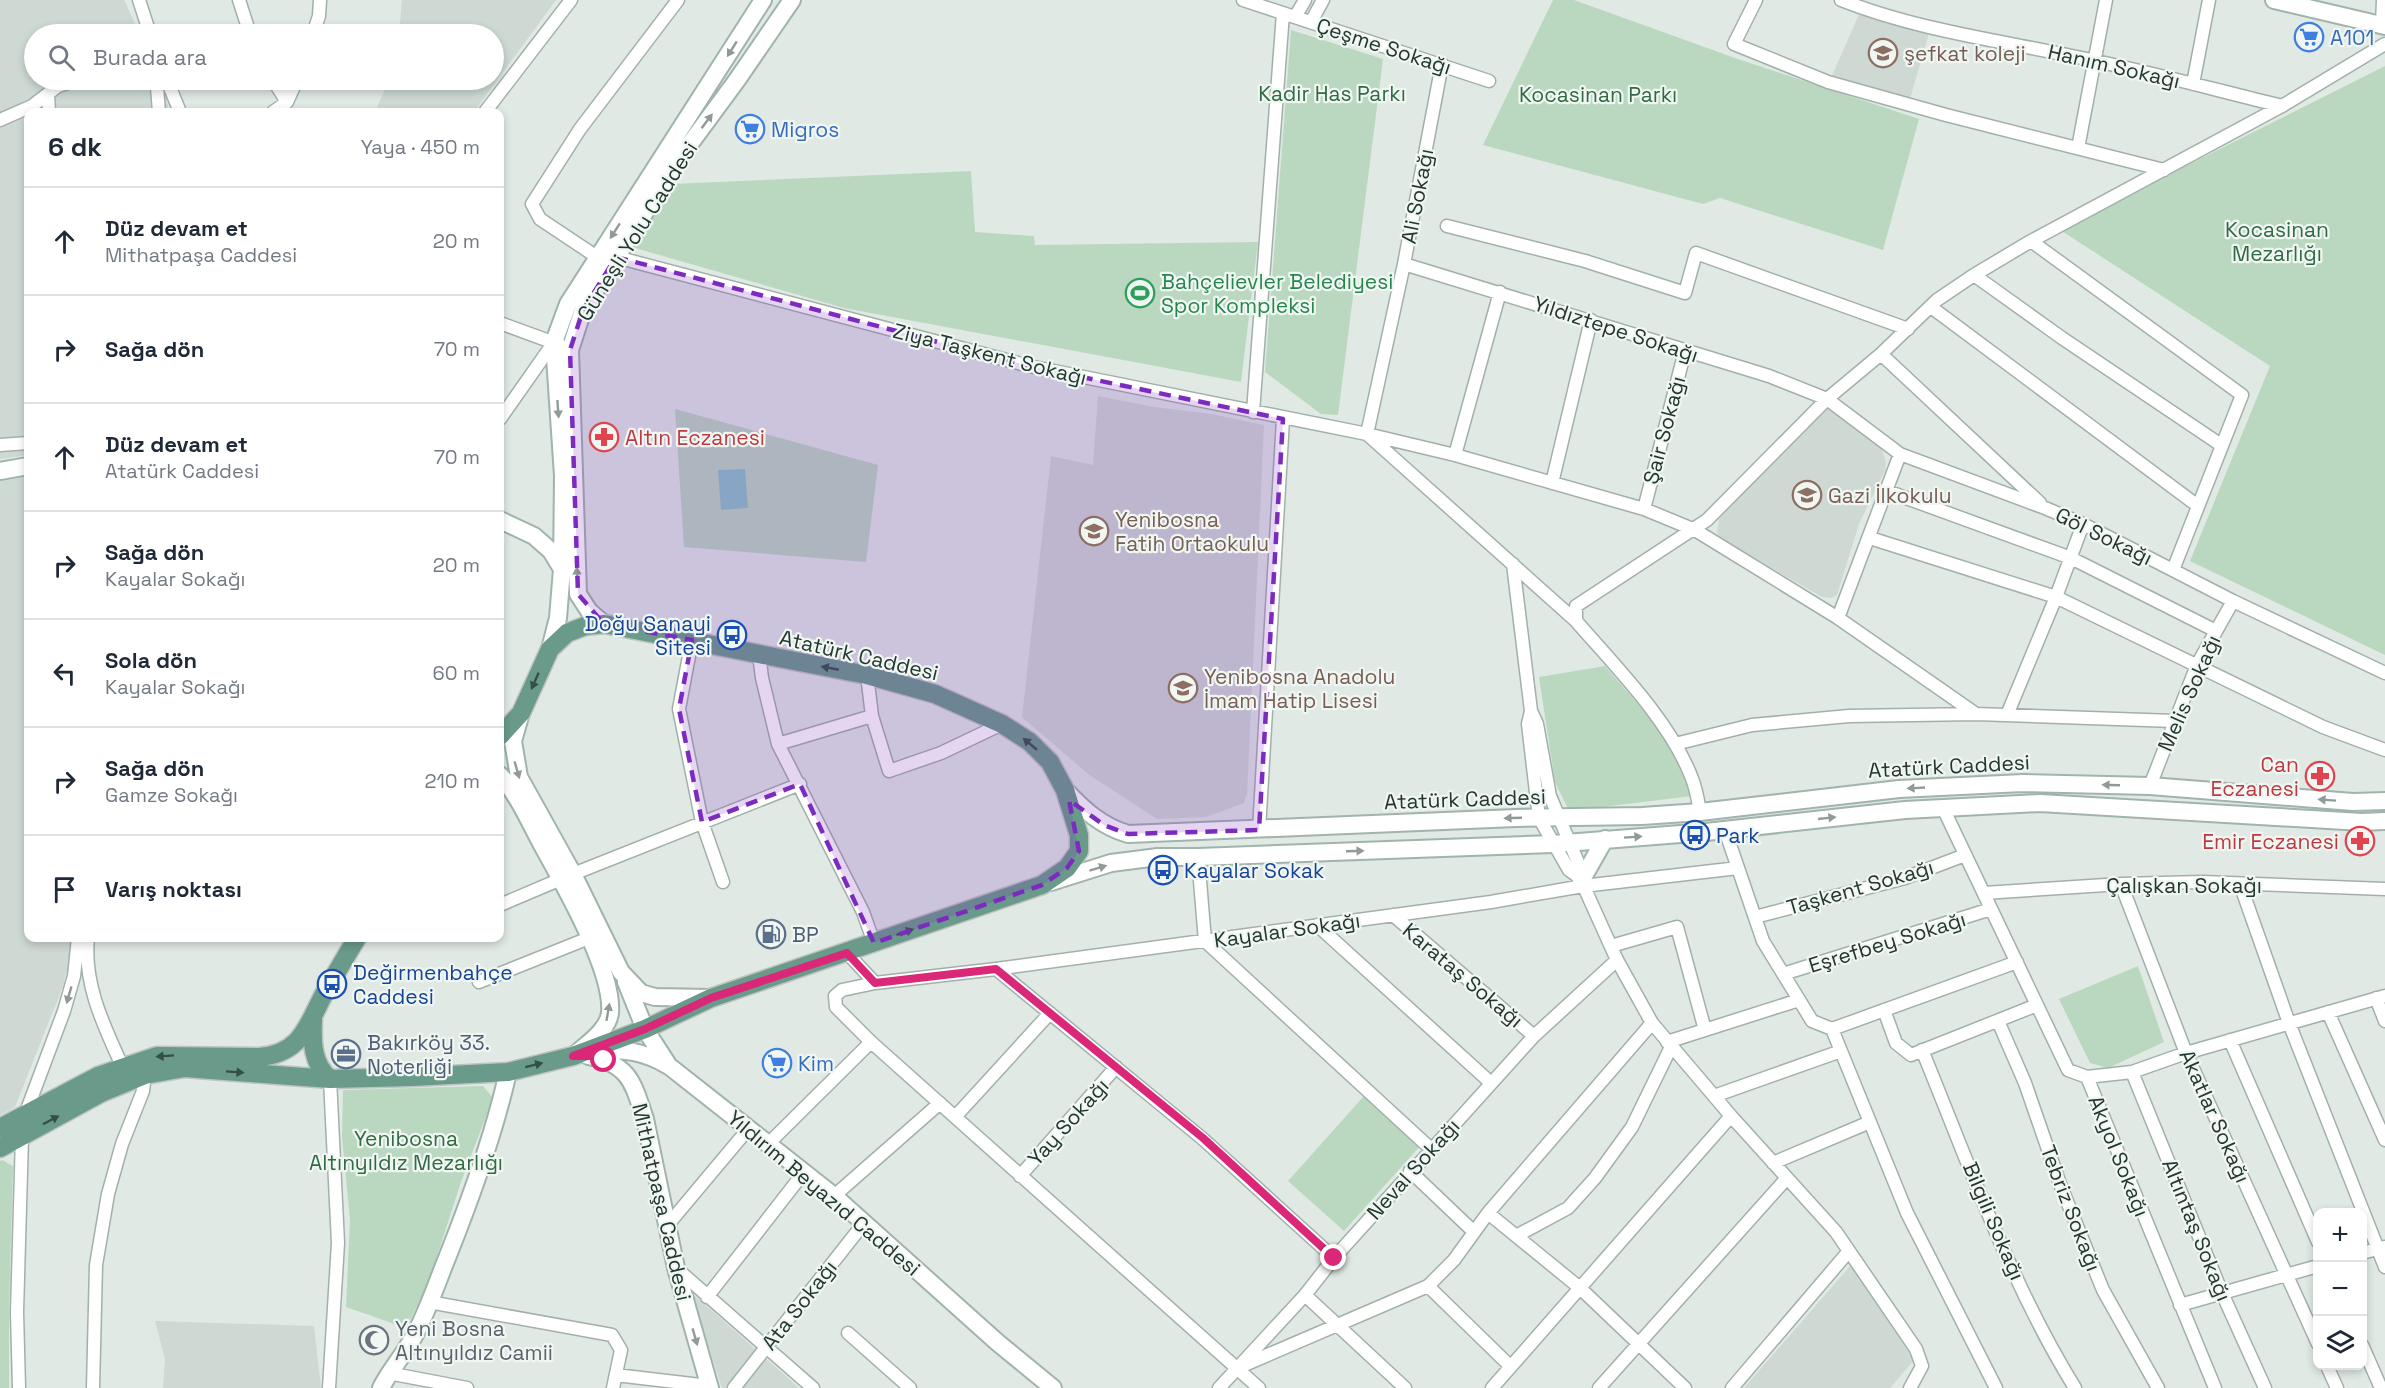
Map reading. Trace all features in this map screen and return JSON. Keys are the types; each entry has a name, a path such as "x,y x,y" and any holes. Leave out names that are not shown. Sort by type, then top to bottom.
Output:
{"main road":[{"name":"Güneşli Yolu Caddesi","path":"550,649 558,618 562,569 563,476 554,342 567,304 763,0"},
{"name":"Güneşli Yolu Caddesi","path":"604,624 589,612 578,594 570,350 583,310 616,257 678,160 792,0"},
{"path":"2274,0 2384,25"},
{"path":"0,471 24,467"},
{"path":"504,521 534,536 551,551 562,569"},
{"path":"573,1056 597,1036 610,1015 607,983 567,877 519,777 513,741 521,713 550,649 567,633 585,626 604,624"},
{"name":"Atatürk Caddesi","path":"604,624 867,675 935,694 1002,724 1030,742 1050,762 1065,790 1087,813 1104,825 1128,834 1700,812 1915,788 2024,783 2150,786 2353,802 2385,801"},
{"path":"504,724 521,713"},
{"path":"504,732 521,713"},
{"path":"504,781 567,877 621,972 645,1029 669,1066"},
{"path":"1042,885 1067,868 1079,851 1079,835 1065,790"},
{"path":"0,1148 101,1093 145,1075 184,1068 330,1079 508,1072 573,1056 645,1029 711,998 874,942 1111,864 1158,857 1561,843 1725,830 1905,810 2040,803 2362,822 2385,821"},
{"path":"1581,882 1605,839"},
{"path":"0,1128 98,1076 158,1056 275,1056 299,1040 313,1019 323,996 355,942"},
{"path":"621,972 641,993 655,997 711,998"},
{"path":"313,1019 312,1046 319,1067 330,1079"},
{"path":"664,1021 659,1040 669,1066"},
{"name":"Yıldırım Beyazıd Caddesi","path":"573,1056 624,1049 650,1055 669,1066 834,1196 997,1342 1053,1388"},
{"name":"Mithatpaşa Caddesi","path":"573,1056 590,1056 604,1060 618,1067 630,1078 645,1119 666,1227 710,1387"},
{"path":"384,1381 412,1339 429,1302 457,1232 500,1108 508,1072"}],"street":[{"path":"139,0 147,24"},
{"path":"239,0 247,24"},
{"path":"315,24 320,0"},
{"path":"504,87 570,0"},
{"path":"597,257 540,219 532,204 580,129 678,0"},
{"name":"Çeşme Sokağı","path":"1243,0 1490,81"},
{"path":"1295,17 1305,0"},
{"path":"1311,22 1323,0"},
{"path":"1756,0 1734,44 1828,82 2164,170"},
{"name":"Hanım Sokağı","path":"1841,0 1866,10 1937,28 2094,60 2282,106"},
{"path":"2078,148 2106,0"},
{"path":"2193,84 2209,0"},
{"path":"2383,0 2384,25"},
{"path":"1253,412 1283,13"},
{"path":"1576,621 1576,606 1695,530 1729,500 1827,399 1881,354 1931,307 1974,275 2031,241 2282,106 2385,44"},
{"name":"Ali Sokağı","path":"1367,434 1404,264 1442,64"},
{"path":"27,108 53,90"},
{"path":"158,90 159,108"},
{"path":"171,90 178,108"},
{"path":"279,90 287,102"},
{"path":"279,108 287,102 292,90"},
{"path":"488,108 502,90"},
{"path":"48,94 49,108"},
{"path":"0,120 24,110"},
{"path":"1447,226 1585,261 1685,293 1696,254 1908,329"},
{"path":"2031,241 2242,395 2173,570"},
{"name":"Ziya Taşkent Sokağı","path":"616,257 1029,366 1283,419 1367,434 1455,455 1644,509 1695,530 1838,618 1977,714"},
{"name":"Yıldıztepe Sokağı","path":"1404,264 1769,376 1827,399"},
{"path":"1974,275 2062,339 2221,445"},
{"path":"1455,455 1500,292"},
{"path":"1931,307 2198,506"},
{"path":"1552,483 1590,320"},
{"path":"504,324 570,350"},
{"path":"504,413 554,342"},
{"name":"Şair Sokağı","path":"1644,509 1684,351"},
{"path":"1881,354 2045,508"},
{"name":"Göl Sokağı","path":"1827,399 1900,454 2083,524 2233,601 2385,673"},
{"path":"1259,830 1283,419"},
{"path":"1367,434 1576,621 1634,688 1675,744 1692,777 1700,812"},
{"path":"0,444 24,443"},
{"path":"1838,618 1900,454"},
{"path":"1887,491 2071,558 2216,631"},
{"path":"2007,715 2056,597 2083,524"},
{"path":"1870,538 2056,597 2323,727 2385,750"},
{"path":"1513,564 1531,711 1537,724 1550,796 1558,818 1561,843 1569,870 1581,882 1617,960 1652,1023 1731,1116 1836,1232 1916,1349 1922,1366 1910,1388"},
{"name":"Melis Sokağı","path":"2150,786 2197,665 2233,601"},
{"path":"692,640 679,709 702,822 723,882"},
{"path":"759,654 762,678 778,744 863,912 874,942"},
{"path":"867,675 872,716 889,771 941,753 1002,724"},
{"path":"1531,711 1528,724 1539,818 1561,843"},
{"path":"1675,744 1752,725 1849,716 1977,714 2174,721"},
{"path":"778,744 872,716"},
{"path":"504,903 800,784"},
{"name":"Akyol Sokağı","path":"1943,808 2068,1070 2087,1077 2215,1388"},
{"path":"1725,830 1763,941 1812,1021 1832,1029 2017,962"},
{"name":"Taşkent Sokağı","path":"1755,917 1905,878 1965,855"},
{"path":"1198,857 1204,941 1431,1149"},
{"name":"Kayalar Sokağı","path":"871,1042 836,1008 835,996 842,990 875,983 996,969 1393,915 1581,882 1738,868"},
{"name":"Çalışkan Sokağı","path":"1984,893 2121,884 2203,882 2385,889"},
{"name":"Akatlar Sokağı","path":"2121,884 2186,1053 2313,1333"},
{"path":"2241,884 2289,1023 2381,1248 2385,1267"},
{"name":"Eşrefbey Sokağı","path":"1783,974 1992,909"},
{"name":"Karataş Sokağı","path":"1393,915 1534,1036"},
{"path":"1317,926 1491,1083"},
{"path":"1611,946 1677,927 1705,1030"},
{"path":"479,982 589,938"},
{"path":"25,1115 64,1011 74,976 78,942"},
{"path":"88,942 87,967 92,992 123,1068"},
{"path":"847,953 875,983"},
{"name":"Neval Sokağı","path":"1219,1388 1305,1295 1410,1171 1534,1036 1617,960"},
{"path":"996,969 1203,1138 1334,1258"},
{"path":"2087,1077 2132,1071 2186,1053 2380,997 2385,1020"},
{"path":"1516,1236 1568,1208 1594,1178 1632,1128 1669,1044 1799,1000"},
{"path":"1884,1010 1896,1043 1911,1055 2037,1005"},
{"path":"2328,1012 2385,1140"},
{"path":"955,1117 1050,1013"},
{"name":"Tebriz Sokağı","path":"1998,1021 2025,1083 2060,1184 2103,1290 2158,1388"},
{"path":"1236,1368 1428,1286 1454,1260 1488,1213 1652,1023"},
{"path":"1832,1029 1907,1213 1996,1388"},
{"path":"2230,1040 2313,1231"},
{"path":"768,1143 871,1042 1259,1388"},
{"name":"Bilgili Sokağı","path":"1922,1050 2010,1262 2051,1349 2075,1388"},
{"path":"1714,1096 1841,1051"},
{"name":"Yay Sokağı","path":"1020,1176 1116,1067"},
{"name":"Altıntaş Sokağı","path":"2132,1071 2222,1293 2265,1388"},
{"path":"93,1388 96,1264 108,1194 122,1144 143,1091 145,1075"},
{"path":"329,1388 338,1243 330,1079"},
{"path":"834,1196 939,1103"},
{"path":"1492,1388 1731,1116"},
{"path":"1773,1162 1870,1122"},
{"path":"666,1227 749,1128"},
{"path":"20,1388 17,1312 22,1136"},
{"path":"1410,1171 1474,1232"},
{"path":"707,1297 805,1172"},
{"path":"1599,1388 1787,1178"},
{"path":"1488,1213 1580,1288 1684,1388"},
{"name":"Ata Sokağı","path":"734,1388 864,1223"},
{"path":"1732,1388 1849,1251"},
{"path":"2180,1305 2313,1267"},
{"path":"676,1268 813,1388"},
{"path":"1428,1286 1510,1366"},
{"path":"1305,1295 1405,1388"},
{"path":"429,1302 612,1335 621,1350 613,1388"},
{"path":"848,1334 910,1388"},
{"path":"2367,1356 2381,1388"},
{"path":"2329,1370 2337,1388"},
{"path":"616,1375 710,1387"},
{"path":"384,1381 467,1388"}],"highlighted area":[{"path":"616,257 1029,366 1283,419 1259,830 1128,834 1104,825 1069,800 1079,851 1067,868 1042,885 874,943 800,784 702,822 679,709 692,640 604,624 578,594 570,350 583,310"}],"shaded area":[{"path":"0,0 124,0 135,24 24,24 24,90 165,90 168,108 24,108 24,456 0,459"},
{"path":"402,0 556,0 504,71 504,24 400,24"},
{"name":"şefkat koleji","path":"1860,12 1930,30 1909,102 1831,78"},
{"path":"385,90 490,90 477,108 377,108"},
{"path":"1098,396 1264,425 1247,794 1244,803 1206,817 1157,819 1088,774 1022,717 1051,456 1093,465"},
{"name":"Gazi İlkokulu","path":"1828,405 1834,407 1882,450 1886,462 1885,470 1859,524 1837,595 1831,598 1822,597 1723,540 1717,533 1719,519 1823,407"},
{"path":"24,475 24,942 74,942 63,986 15,1107 0,1115 0,479"},
{"path":"1851,1265 1914,1360 1890,1388 1744,1388"},
{"path":"691,1292 799,1388 722,1388"},
{"path":"155,1321 314,1326 321,1388 163,1388 165,1359"}],"green space":[{"name":"Kocasinan Parkı","path":"1553,0 1574,0 1735,58 1919,119 1883,250 1720,198 1703,204 1483,145"},
{"name":"Kadir Has Parkı","path":"1291,30 1383,59 1338,415 1321,414 1265,372"},
{"name":"Kocasinan Mezarlığı","path":"2385,66 2385,655 2190,561 2270,366 2051,224 2168,175"},
{"path":"971,171 975,232 1034,236 1035,245 1258,242 1241,382 844,308 635,248 672,184"},
{"path":"675,409 878,465 866,562 684,547"},
{"path":"1605,666 1682,755 1692,796 1569,811 1555,782 1539,677"},
{"path":"2138,966 2164,1042 2108,1068 2090,1063 2059,999"},
{"name":"Yenibosna Altınyıldız Mezarlığı","path":"483,1086 493,1098 461,1182 428,1284 406,1328 346,1307 350,1220 342,1137 343,1090"},
{"path":"1364,1096 1420,1146 1344,1231 1288,1181"},
{"path":"0,1161 13,1166 9,1388 0,1388"}],"water":[{"path":"745,469 748,508 721,510 718,470"}],"place":[{"name":"A101","path":"2309,37"},
{"name":"şefkat koleji","path":"1883,53"},
{"name":"Migros","path":"750,129"},
{"name":"Bahçelievler Belediyesi Spor Kompleksi","path":"1140,293"},
{"name":"Altın Eczanesi","path":"604,437"},
{"name":"Gazi İlkokulu","path":"1807,495"},
{"name":"Yenibosna Fatih Ortaokulu","path":"1094,531"},
{"name":"Doğu Sanayi Sitesi","path":"732,635"},
{"name":"Yenibosna Anadolu İmam Hatip Lisesi","path":"1183,688"},
{"name":"Can Eczanesi","path":"2320,776"},
{"name":"Park","path":"1695,835"},
{"name":"Emir Eczanesi","path":"2360,841"},
{"name":"Kayalar Sokak","path":"1163,870"},
{"name":"BP","path":"771,934"},
{"name":"Değirmenbahçe Caddesi","path":"332,984"},
{"name":"Bakırköy 33. Noterliği","path":"346,1054"},
{"name":"Kim","path":"777,1063"},
{"name":"Yeni Bosna Altınyıldız Camii","path":"374,1340"}],"route":[{"path":"604,1060 590,1056 573,1056 645,1029 711,998 847,953 875,983 996,969 1203,1138 1334,1258"}]}
